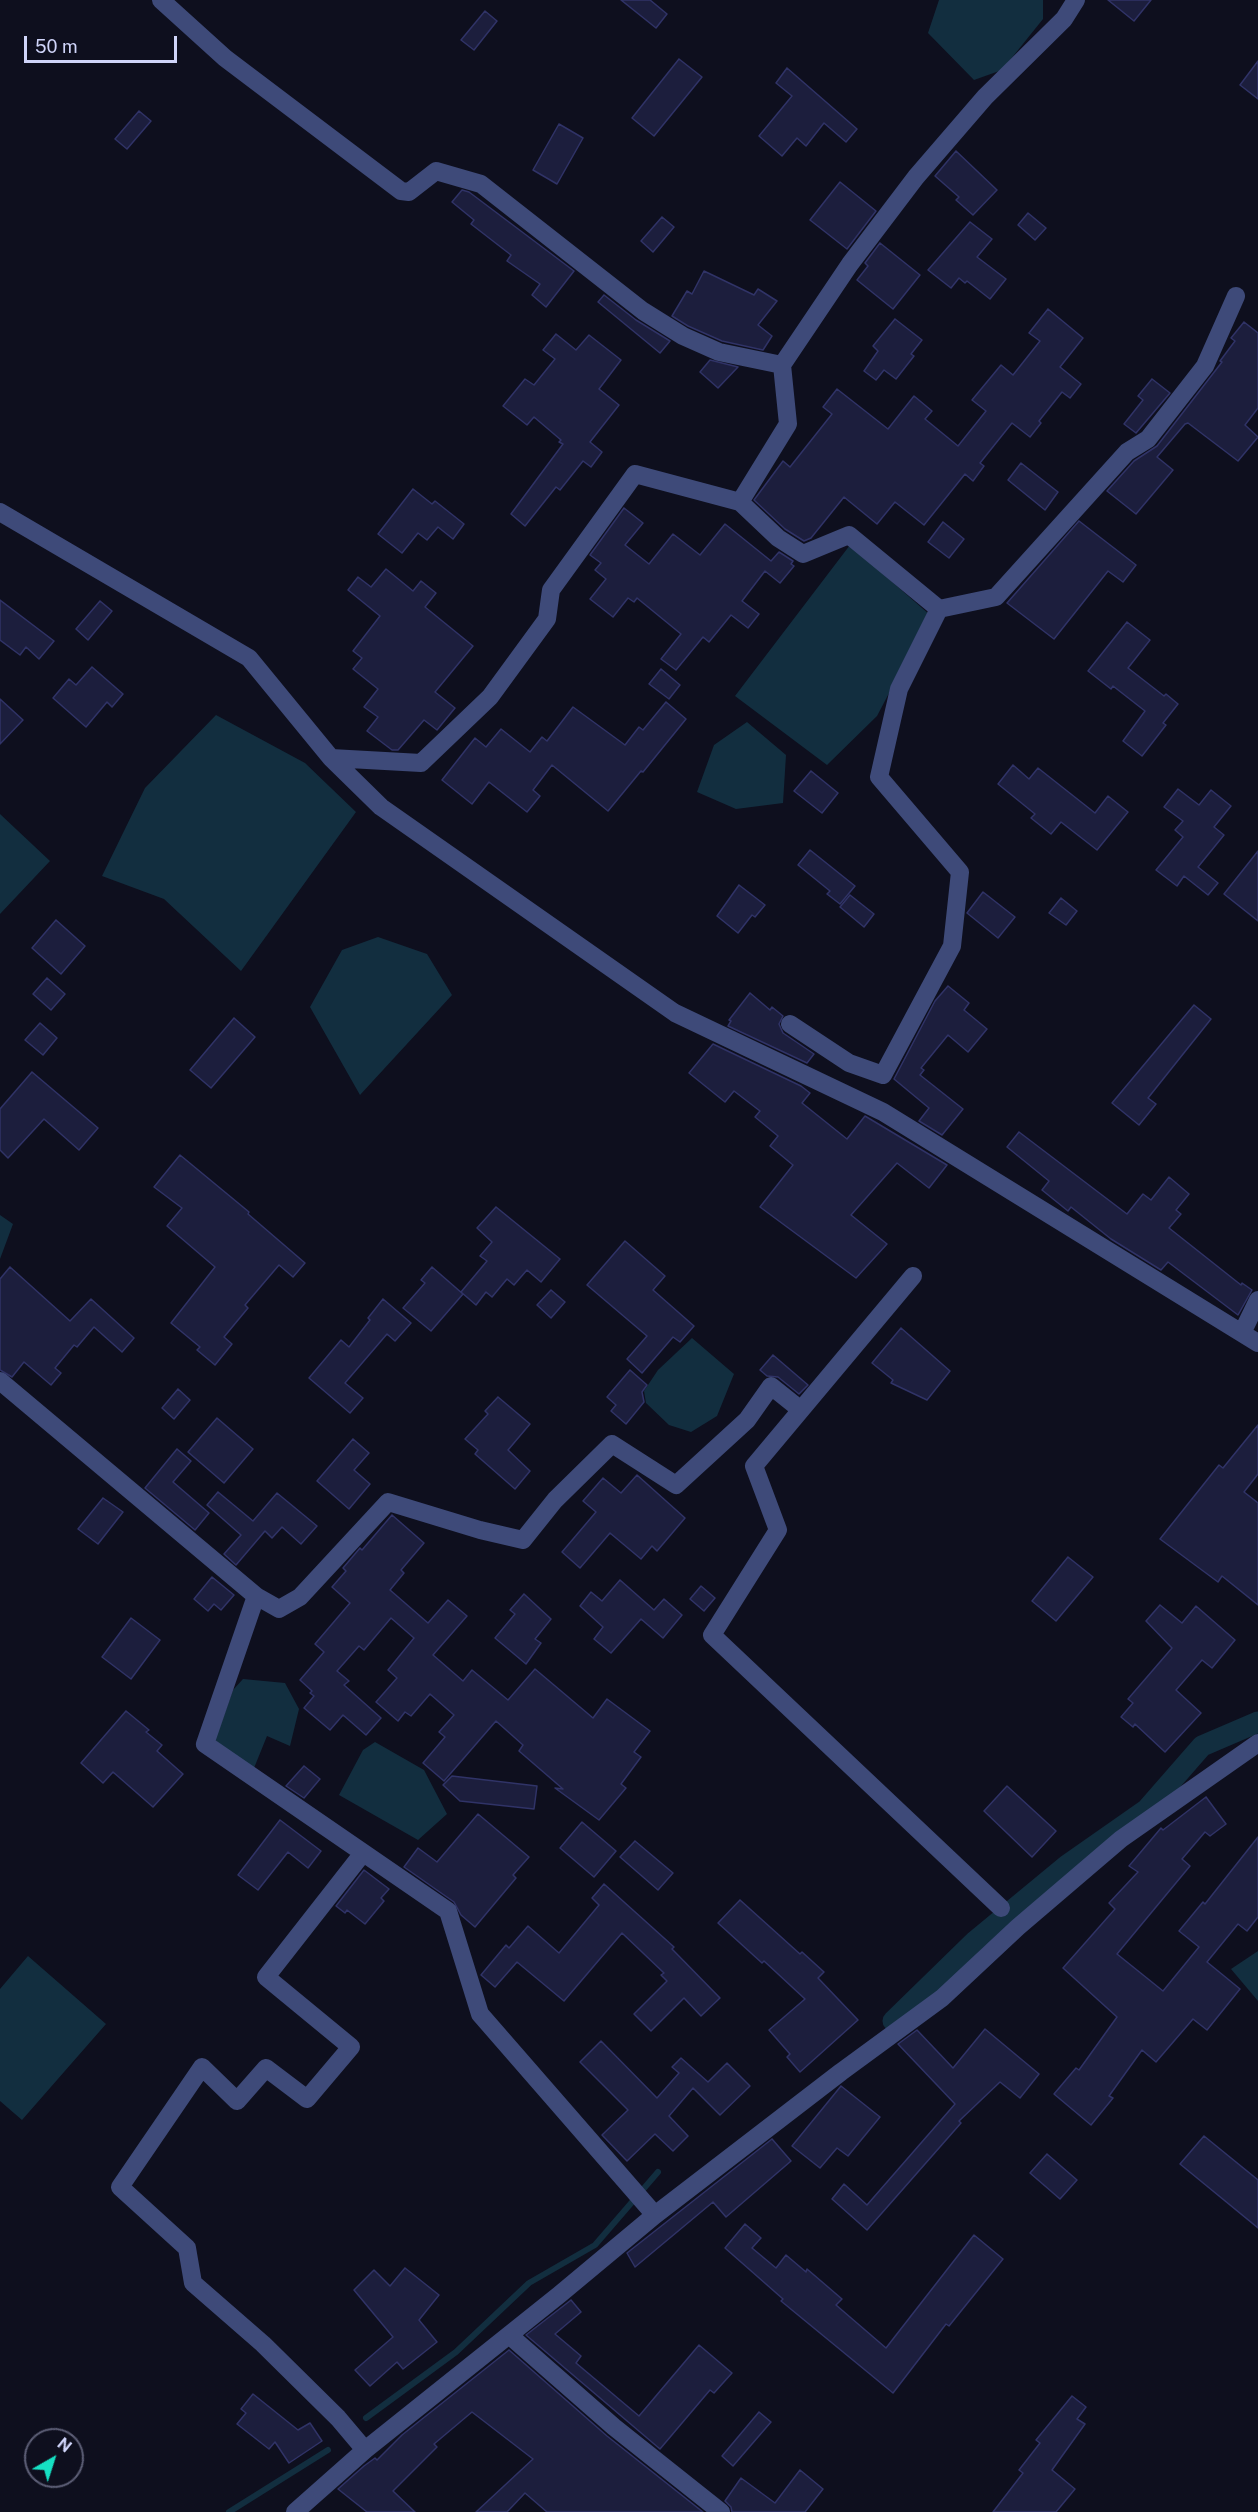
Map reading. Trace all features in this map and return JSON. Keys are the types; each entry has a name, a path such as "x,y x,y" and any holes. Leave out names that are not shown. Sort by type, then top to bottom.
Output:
{"street":[{"path":"161,0 225,58 400,191 409,192 436,171 482,184 643,311 683,336 719,352 782,365"},
{"path":"740,502 788,424 782,365 850,264 916,177 985,97 1064,19 1076,0"},
{"path":"939,609 996,597 1127,452 1148,439 1205,366 1236,296"},
{"path":"331,758 421,763 490,697 548,619 551,590 635,474 740,502 778,538 803,554 849,535 939,609"},
{"path":"0,512 249,658 331,758 381,807 675,1013 883,1112 1258,1343"},
{"path":"790,1024 849,1063 883,1075 952,946 960,872 879,777 899,689 939,609"},
{"path":"913,1276 754,1466 778,1530 712,1635 1000,1908"},
{"path":"1242,1333 1258,1300"},
{"path":"0,1381 256,1596 279,1609 300,1597 388,1502 480,1530 523,1540 555,1500 612,1444 676,1485 747,1420 771,1386 801,1410"},
{"path":"256,1596 205,1744 448,1911 480,2014 650,2208"},
{"path":"295,2512 365,2450 508,2335 650,2208 942,1998 1018,1927 1120,1839 1258,1743"},
{"path":"363,1853 266,1977 351,2047 307,2099 266,2068 237,2101 202,2067 120,2187 187,2248 193,2283 263,2344 338,2418 365,2450"},
{"path":"508,2335 614,2427 721,2512"}],"water":[{"path":"939,0 1043,0 1043,19 1002,70 974,80 928,33"},
{"path":"850,545 930,615 877,716 827,765 735,696"},
{"path":"216,715 305,763 356,812 241,971 164,899 102,876 145,788"},
{"path":"747,722 786,755 783,803 736,809 697,792 714,745"},
{"path":"0,814 50,861 0,914"},
{"path":"378,937 427,954 452,995 360,1095 310,1007 342,950"},
{"path":"0,1215 13,1224 0,1259"},
{"path":"692,1338 734,1374 717,1416 691,1432 669,1425 646,1403 644,1391 658,1370"},
{"path":"243,1679 285,1683 299,1709 290,1746 267,1736 252,1773 215,1740 233,1690"},
{"path":"375,1742 424,1770 447,1814 418,1840 339,1795 363,1750"},
{"path":"1258,1951 1258,2001 1231,1969"},
{"path":"28,1956 106,2024 22,2120 0,2101 0,1989"}],"building":[{"path":"621,0 650,0 667,14 656,28"},
{"path":"1108,0 1151,0 1134,21"},
{"path":"485,11 497,21 474,50 461,40"},
{"path":"679,59 702,77 654,136 632,118"},
{"path":"1258,61 1258,99 1240,85"},
{"path":"787,68 857,129 846,142 824,123 806,146 797,138 782,156 759,136 792,96 776,83"},
{"path":"139,111 151,121 127,149 115,139"},
{"path":"559,124 583,138 557,184 533,170"},
{"path":"956,151 997,190 973,215 956,200 959,197 935,176"},
{"path":"840,182 876,211 847,249 810,220"},
{"path":"462,190 469,192 574,271 546,307 532,295 540,284 507,261 511,255 471,224 474,220 452,202"},
{"path":"1028,213 1046,228 1035,240 1018,225"},
{"path":"662,217 674,227 653,252 641,241"},
{"path":"970,222 992,239 977,257 1006,279 990,299 967,281 965,283 959,278 951,288 928,270"},
{"path":"880,243 920,275 893,309 857,280 868,266 865,263"},
{"path":"704,271 754,295 758,289 777,301 758,325 772,336 763,350 722,341 672,316 687,291 692,294"},
{"path":"604,295 636,320 670,341 660,353 598,302"},
{"path":"1048,309 1083,338 1060,367 1081,384 1070,398 1062,392 1039,421 1041,423 1030,437 1012,423 980,463 984,466 973,481 965,474 924,525 895,502 877,524 844,497 811,538 804,541 785,529 754,500 783,461 790,467 832,414 823,407 837,389 888,429 914,396 932,411 925,419 958,446 986,411 972,400 1001,365 1013,375 1040,341 1029,333"},
{"path":"895,319 922,340 911,354 914,356 896,379 884,370 876,380 864,371 878,351 873,346"},
{"path":"1244,322 1258,333 1258,408 1245,425 1258,437 1238,461 1188,423 1185,424 1157,457 1173,470 1136,514 1107,491 1134,461 1157,446 1222,362 1220,361 1235,341 1231,338"},
{"path":"556,334 576,350 589,335 621,360 599,389 619,405 590,442 602,452 591,467 583,461 560,490 556,487 525,526 511,514 563,444 534,417 527,425 503,406 525,379 534,385 555,359 543,350"},
{"path":"710,360 738,367 718,388 700,372"},
{"path":"1152,379 1170,393 1136,433 1124,424 1143,400 1138,396"},
{"path":"1021,463 1058,492 1045,510 1008,480"},
{"path":"413,489 432,504 435,501 464,524 453,539 438,527 427,540 418,533 402,553 378,534"},
{"path":"624,508 643,523 625,545 649,564 673,534 700,555 725,524 771,561 779,552 793,561 791,564 794,566 780,583 765,571 742,601 759,614 748,628 731,615 709,642 703,637 676,670 661,659 681,634 637,598 634,602 628,598 613,617 590,599 606,579 595,570 601,563 590,555"},
{"path":"1079,521 1136,565 1123,582 1108,571 1054,639 1007,603"},
{"path":"943,522 964,539 949,558 928,542"},
{"path":"386,569 413,591 421,581 436,593 425,607 473,646 435,692 455,708 437,730 424,720 398,750 392,750 367,731 378,717 364,707 378,689 353,669 362,658 353,651 380,616 348,590 358,577 371,587"},
{"path":"0,600 54,641 39,659 26,647 20,655 0,640"},
{"path":"100,601 112,611 88,640 76,629"},
{"path":"1127,622 1150,640 1128,668 1178,704 1163,723 1166,725 1142,756 1123,741 1145,711 1113,686 1111,689 1088,671"},
{"path":"92,667 123,694 112,707 107,702 86,727 53,698 69,679 76,685"},
{"path":"661,669 680,685 669,699 649,684"},
{"path":"0,699 23,720 0,744"},
{"path":"666,702 686,719 608,811 552,765 533,790 540,796 527,812 489,782 472,804 442,780 475,738 486,747 501,729 530,752 542,737 547,741 573,707 625,745 639,727 643,730"},
{"path":"1013,765 1029,779 1038,768 1095,813 1108,796 1128,812 1097,850 1061,822 1051,834 1031,818 1035,814 998,784"},
{"path":"811,771 838,793 822,813 794,791"},
{"path":"1178,789 1199,805 1211,790 1231,806 1214,827 1224,835 1198,867 1218,883 1208,895 1184,876 1177,886 1156,870 1183,837 1175,830 1183,821 1164,807"},
{"path":"810,850 855,886 840,904 827,894 830,891 798,865"},
{"path":"1258,851 1258,921 1224,894"},
{"path":"739,885 765,905 755,917 752,915 738,933 717,916"},
{"path":"983,892 1015,917 998,938 967,913"},
{"path":"850,895 874,914 864,927 840,907"},
{"path":"1061,898 1077,911 1066,925 1049,913"},
{"path":"56,920 85,946 61,974 32,948"},
{"path":"47,978 65,994 51,1010 33,994"},
{"path":"948,986 969,1003 964,1010 987,1029 968,1052 948,1035 921,1068 924,1070 920,1075 963,1109 942,1135 919,1121 929,1108 894,1079 935,1001"},
{"path":"750,993 770,1010 772,1007 783,1016 779,1024 783,1033 814,1054 807,1063 728,1026 731,1021 729,1020"},
{"path":"1194,1005 1211,1019 1148,1098 1156,1104 1139,1125 1112,1103"},
{"path":"234,1018 255,1037 211,1088 190,1070"},
{"path":"40,1023 57,1038 43,1055 25,1040"},
{"path":"713,1044 801,1086 810,1093 802,1103 847,1139 865,1116 947,1165 929,1188 897,1163 851,1215 887,1244 856,1278 760,1207 793,1165 770,1146 778,1136 755,1117 760,1111 734,1091 725,1102 689,1073"},
{"path":"32,1072 98,1128 79,1150 44,1119 8,1158 0,1150 0,1109"},
{"path":"1019,1132 1127,1214 1143,1194 1151,1200 1169,1177 1189,1194 1176,1210 1181,1214 1169,1228 1241,1285 1242,1283 1252,1290 1238,1315 1168,1262 1161,1270 1111,1239 1071,1207 1068,1211 1042,1190 1049,1181 1007,1147"},
{"path":"180,1155 249,1212 248,1214 305,1263 293,1277 279,1265 245,1305 248,1308 224,1337 232,1344 215,1365 197,1350 200,1347 171,1323 215,1267 167,1226 182,1208 154,1187"},
{"path":"496,1207 560,1259 541,1282 527,1270 514,1285 507,1279 492,1297 486,1292 476,1305 461,1292 487,1261 480,1256 492,1242 477,1228"},
{"path":"625,1241 665,1276 653,1290 694,1326 680,1342 673,1337 642,1373 627,1359 647,1336 587,1285"},
{"path":"10,1267 70,1321 91,1299 134,1338 122,1352 94,1327 77,1347 74,1345 55,1368 61,1373 51,1385 24,1362 12,1377 0,1370 0,1279"},
{"path":"432,1267 463,1294 431,1331 403,1308 425,1283 421,1280"},
{"path":"551,1290 565,1302 551,1318 537,1305"},
{"path":"383,1299 411,1323 395,1341 387,1334 345,1383 363,1398 350,1413 309,1378 341,1340 349,1347"},
{"path":"901,1328 950,1371 927,1400 891,1383 893,1380 872,1363"},
{"path":"773,1355 808,1385 799,1394 778,1377 767,1376 760,1370"},
{"path":"630,1370 647,1385 642,1392 644,1402 626,1424 611,1411 616,1405 607,1397"},
{"path":"178,1389 190,1400 174,1419 162,1408"},
{"path":"498,1397 530,1424 508,1450 530,1471 515,1489 475,1454 478,1450 465,1439 488,1414 485,1411"},
{"path":"217,1418 253,1449 224,1483 188,1452"},
{"path":"1258,1425 1258,1474 1244,1492 1258,1503 1258,1605 1222,1576 1218,1582 1160,1539 1219,1465 1223,1468"},
{"path":"353,1439 369,1453 354,1470 370,1484 349,1509 317,1481"},
{"path":"177,1449 191,1461 173,1482 209,1513 195,1530 145,1488"},
{"path":"637,1475 685,1518 657,1551 652,1546 641,1559 610,1533 580,1568 562,1552 596,1512 583,1501 603,1478 621,1493"},
{"path":"218,1492 253,1521 277,1493 317,1526 301,1544 282,1527 272,1538 265,1531 236,1565 224,1554 241,1535 207,1505"},
{"path":"103,1498 123,1512 98,1544 78,1529"},
{"path":"392,1515 424,1543 401,1570 404,1573 390,1590 428,1623 448,1600 467,1616 433,1655 463,1681 472,1670 508,1700 535,1669 593,1718 607,1699 650,1731 634,1752 641,1757 621,1784 626,1788 599,1820 555,1788 563,1789 519,1751 523,1745 496,1721 444,1781 423,1763 445,1737 439,1732 454,1715 430,1694 411,1716 405,1712 398,1721 376,1702 397,1678 388,1670 414,1638 391,1618 364,1650 359,1646 337,1671 349,1681 344,1685 381,1718 366,1735 343,1715 330,1730 304,1708 314,1696 300,1680 324,1652 315,1644 350,1603 332,1587 346,1571 343,1568"},
{"path":"1068,1557 1093,1577 1056,1621 1032,1601"},
{"path":"212,1577 234,1595 221,1610 214,1604 208,1611 194,1599"},
{"path":"620,1580 654,1610 664,1599 682,1615 663,1638 641,1619 611,1653 594,1639 603,1627 580,1606 591,1592 602,1601"},
{"path":"701,1586 715,1598 704,1611 690,1599"},
{"path":"524,1594 551,1619 535,1639 541,1643 526,1664 495,1638 515,1614 510,1610"},
{"path":"1160,1605 1182,1623 1196,1606 1235,1640 1212,1668 1202,1660 1176,1690 1201,1713 1165,1752 1135,1724 1133,1727 1121,1717 1133,1703 1128,1699 1172,1648 1146,1621"},
{"path":"131,1618 160,1640 131,1679 102,1657"},
{"path":"126,1711 149,1730 146,1732 162,1745 157,1751 183,1774 153,1807 113,1772 103,1783 81,1763"},
{"path":"304,1766 320,1779 304,1798 286,1786"},
{"path":"452,1776 537,1786 534,1809 460,1801 443,1785"},
{"path":"1007,1786 1056,1831 1032,1857 984,1811"},
{"path":"1206,1797 1226,1824 1210,1836 1205,1832 1182,1859 1190,1866 1117,1954 1163,1991 1199,1947 1179,1931 1203,1902 1205,1904 1258,1837 1258,1917 1247,1931 1238,1924 1207,1962 1240,1989 1207,2030 1193,2019 1156,2062 1142,2050 1109,2096 1113,2098 1091,2125 1054,2094 1076,2068 1079,2070 1117,2017 1063,1968 1115,1909 1109,1903 1138,1872 1129,1866 1161,1828 1163,1830"},
{"path":"478,1814 529,1857 513,1875 516,1878 475,1927 461,1915 454,1902 404,1867 418,1848 437,1862"},
{"path":"280,1820 321,1851 308,1868 288,1852 258,1890 238,1875"},
{"path":"582,1822 616,1851 594,1877 560,1848"},
{"path":"635,1841 673,1873 658,1890 620,1857"},
{"path":"364,1870 389,1889 381,1898 384,1901 365,1924 347,1910 345,1913 336,1906"},
{"path":"604,1884 674,1947 672,1949 720,1998 701,2016 684,1998 651,2031 634,2014 667,1981 661,1975 664,1973 622,1933 564,2001 517,1962 495,1987 481,1975 506,1945 509,1948 528,1926 559,1953 599,1905 592,1898"},
{"path":"740,1900 800,1954 802,1952 824,1972 818,1978 858,2020 800,2072 787,2057 790,2054 769,2030 805,1999 718,1923"},
{"path":"985,2029 1039,2074 1020,2098 1000,2082 959,2121 961,2123 867,2230 832,2199 844,2184 867,2205 955,2104 898,2044 917,2030 953,2068"},
{"path":"601,2041 657,2098 679,2073 672,2067 681,2058 708,2082 727,2063 750,2086 720,2115 693,2088 669,2116 688,2136 673,2151 655,2134 627,2161 602,2135 628,2110 580,2062"},
{"path":"841,2086 880,2117 848,2156 837,2148 820,2168 792,2146"},
{"path":"1204,2136 1258,2180 1258,2228 1180,2164"},
{"path":"772,2139 791,2161 726,2217 713,2202 635,2267 627,2253"},
{"path":"1047,2154 1077,2180 1060,2199 1030,2173"},
{"path":"745,2224 761,2238 752,2248 776,2268 786,2255 806,2272 807,2269 842,2299 836,2305 886,2348 974,2235 1003,2259 949,2326 946,2324 893,2393 781,2301 783,2299 725,2248"},
{"path":"405,2268 439,2295 419,2320 437,2342 403,2369 397,2362 370,2386 355,2370 393,2337 354,2290 374,2270 390,2286"},
{"path":"571,2300 581,2312 555,2334 581,2356 576,2363 639,2416 699,2345 732,2373 714,2393 710,2390 660,2449 526,2335"},
{"path":"509,2350 607,2436 703,2512 547,2512 525,2493 507,2512 476,2512 533,2459 472,2412 434,2444 437,2447 393,2491 415,2512 367,2512 338,2489 364,2466 375,2458 377,2460 402,2435"},
{"path":"253,2394 298,2430 310,2423 322,2441 289,2463 275,2442 269,2449 237,2424 246,2413 241,2409"},
{"path":"1072,2396 1086,2407 1077,2419 1085,2424 1052,2470 1075,2489 1056,2512 993,2512 1023,2473 1019,2470 1040,2443 1036,2440"},
{"path":"759,2412 771,2422 733,2466 722,2456"},
{"path":"800,2470 823,2489 805,2512 732,2512 731,2507 725,2501 741,2478 775,2503"}],"waterway":[{"path":"893,2021 975,1941 1067,1865 1147,1809 1202,1746 1258,1722"},
{"path":"366,2418 456,2352 529,2283 595,2245 658,2172"},
{"path":"229,2512 328,2450"}]}
